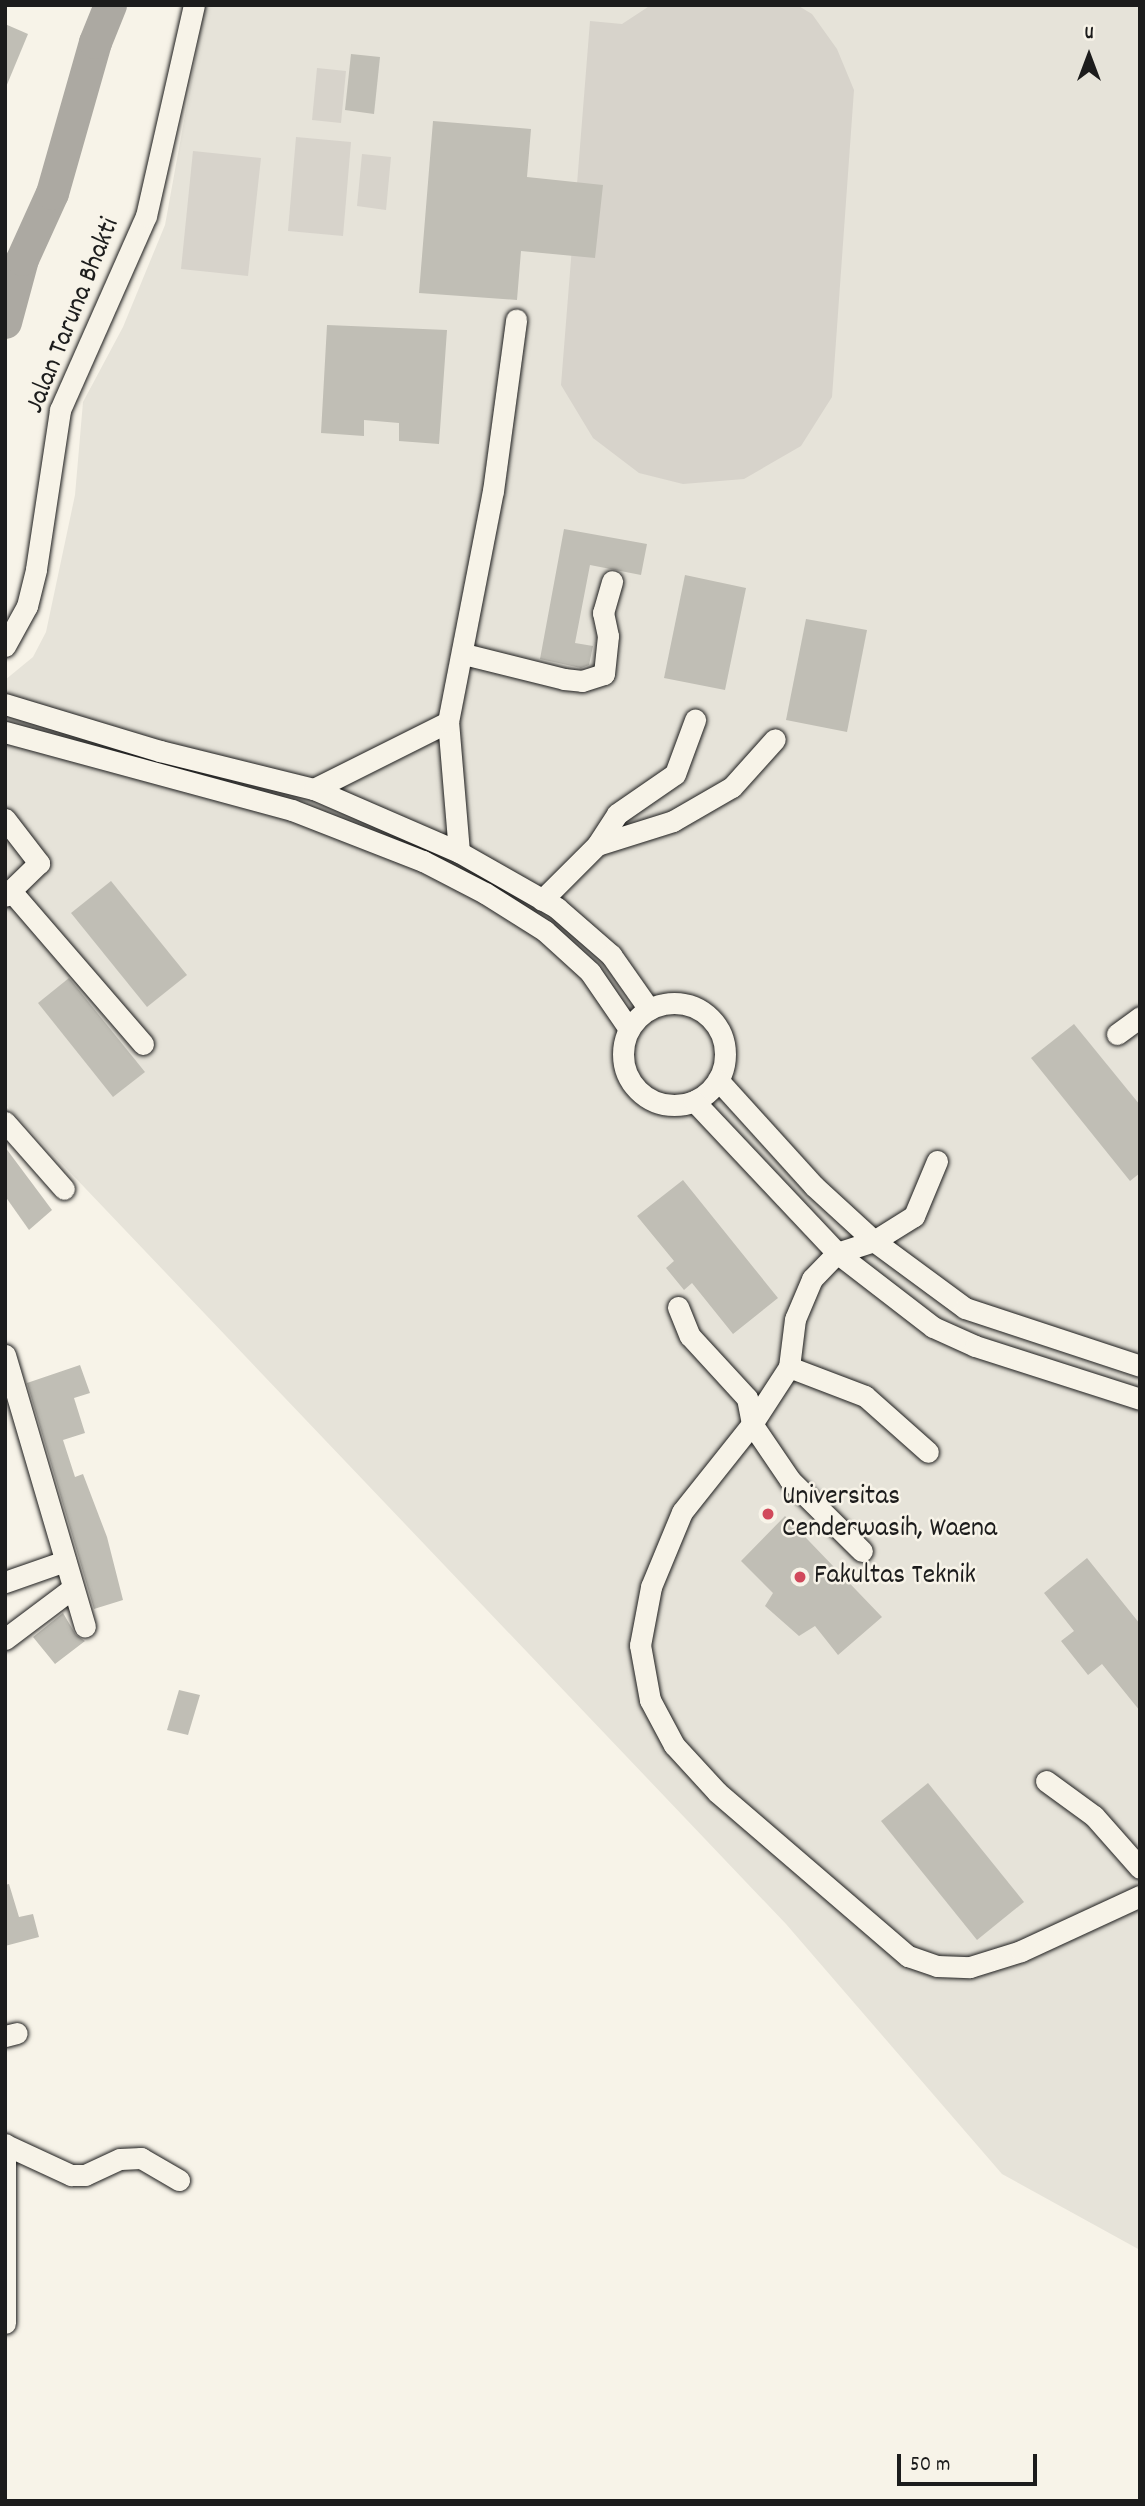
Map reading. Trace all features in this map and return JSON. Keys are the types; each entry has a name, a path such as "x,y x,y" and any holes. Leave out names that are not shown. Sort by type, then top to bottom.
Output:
{"street":[{"name":"Jalan Taruna Bhakti","path":"5,646 27,606 36,569 60,410 146,216 194,5"},
{"path":"459,852 448,722 464,654 493,491 516,320"},
{"path":"464,654 564,679 582,681 604,674 608,636 603,613 612,581"},
{"path":"5,704 160,751 314,789 459,852 542,900 611,955 649,1009"},
{"path":"542,900 597,845 617,814 674,774 695,720"},
{"path":"314,789 448,722"},
{"path":"5,732 292,810 422,861 485,893 545,931 590,972 629,1029"},
{"path":"597,845 673,821 732,787 775,739"},
{"path":"5,818 39,863 8,894 143,1044"},
{"path":"674,1003 700,1010 719,1029 726,1054 718,1080 694,1101 659,1103 642,1094 623,1064 629,1029 649,1009 674,1003"},
{"path":"1117,1034 1140,1017"},
{"path":"718,1080 814,1186 874,1241 965,1308 1140,1366"},
{"path":"694,1101 837,1253 933,1327 975,1346 1140,1399"},
{"path":"5,1122 64,1189"},
{"path":"937,1161 914,1216 874,1241 837,1253 802,1296 789,1367 752,1424 682,1512 651,1587 640,1646 650,1700 674,1745 717,1791 908,1956 937,1966 970,1967 1021,1951 1140,1896"},
{"path":"678,1307 690,1336 747,1398 752,1424 790,1480 862,1551"},
{"path":"5,1355 15,1422 65,1561 85,1626"},
{"path":"789,1367 865,1396 928,1452"},
{"path":"5,1582 65,1561"},
{"path":"5,1639 73,1588"},
{"path":"1046,1781 1094,1816 1140,1868"},
{"path":"5,2323 6,2145 71,2175 85,2175 120,2159 141,2158 179,2180"}],"shaded area":[{"name":"Universitas Cenderwasih, Waena","path":"205,5 1140,5 1140,2250 1002,2174 786,1924 5,1104 5,680 33,657 46,632 75,495 83,402 123,327 165,225"},
{"path":"651,5 797,5 812,14 837,49 854,90 832,397 801,446 744,479 683,484 639,473 593,438 561,385 590,21 622,24"},
{"path":"317,68 346,71 341,123 312,120"},
{"path":"296,137 351,142 343,236 288,231"},
{"path":"193,151 261,158 248,276 181,269"},
{"path":"362,154 391,157 386,210 357,206"}],"building":[{"path":"5,24 28,34 6,87 5,87"},
{"path":"351,54 380,57 374,114 345,110"},
{"path":"433,121 531,129 527,177 603,185 595,258 521,251 517,300 419,293"},
{"path":"327,325 447,330 439,444 399,441 399,423 364,420 364,436 321,433"},
{"path":"564,529 647,544 641,575 590,565 575,643 593,646 589,665 581,668 540,659"},
{"path":"685,575 746,588 725,690 664,678"},
{"path":"806,619 867,630 847,732 786,720"},
{"path":"111,881 187,975 147,1007 71,913"},
{"path":"69,978 145,1072 113,1097 38,1003"},
{"path":"1074,1024 1140,1105 1140,1173 1130,1181 1031,1058"},
{"path":"5,1147 52,1210 29,1230 5,1196"},
{"path":"683,1180 778,1298 733,1334 692,1283 684,1290 666,1268 674,1261 637,1216"},
{"path":"80,1365 90,1393 74,1398 85,1433 63,1440 75,1477 83,1474 107,1537 123,1600 94,1609 27,1383"},
{"name":"Fakultas Teknik","path":"785,1516 882,1617 838,1655 815,1626 799,1636 765,1606 773,1593 741,1561"},
{"path":"1087,1558 1140,1624 1140,1711 1102,1664 1088,1675 1061,1641 1074,1631 1044,1593"},
{"path":"63,1613 76,1635 85,1641 55,1664 33,1637"},
{"path":"179,1690 200,1695 188,1735 167,1730"},
{"path":"928,1783 1024,1902 977,1940 881,1821"},
{"path":"9,1884 19,1917 33,1914 39,1937 5,1946 5,1885"}],"waterway":[{"path":"5,322 22,259 52,193 95,42 110,5"}],"place":[{"name":"Universitas Cenderwasih, Waena","path":"768,1514"},
{"name":"Fakultas Teknik","path":"800,1577"}]}
